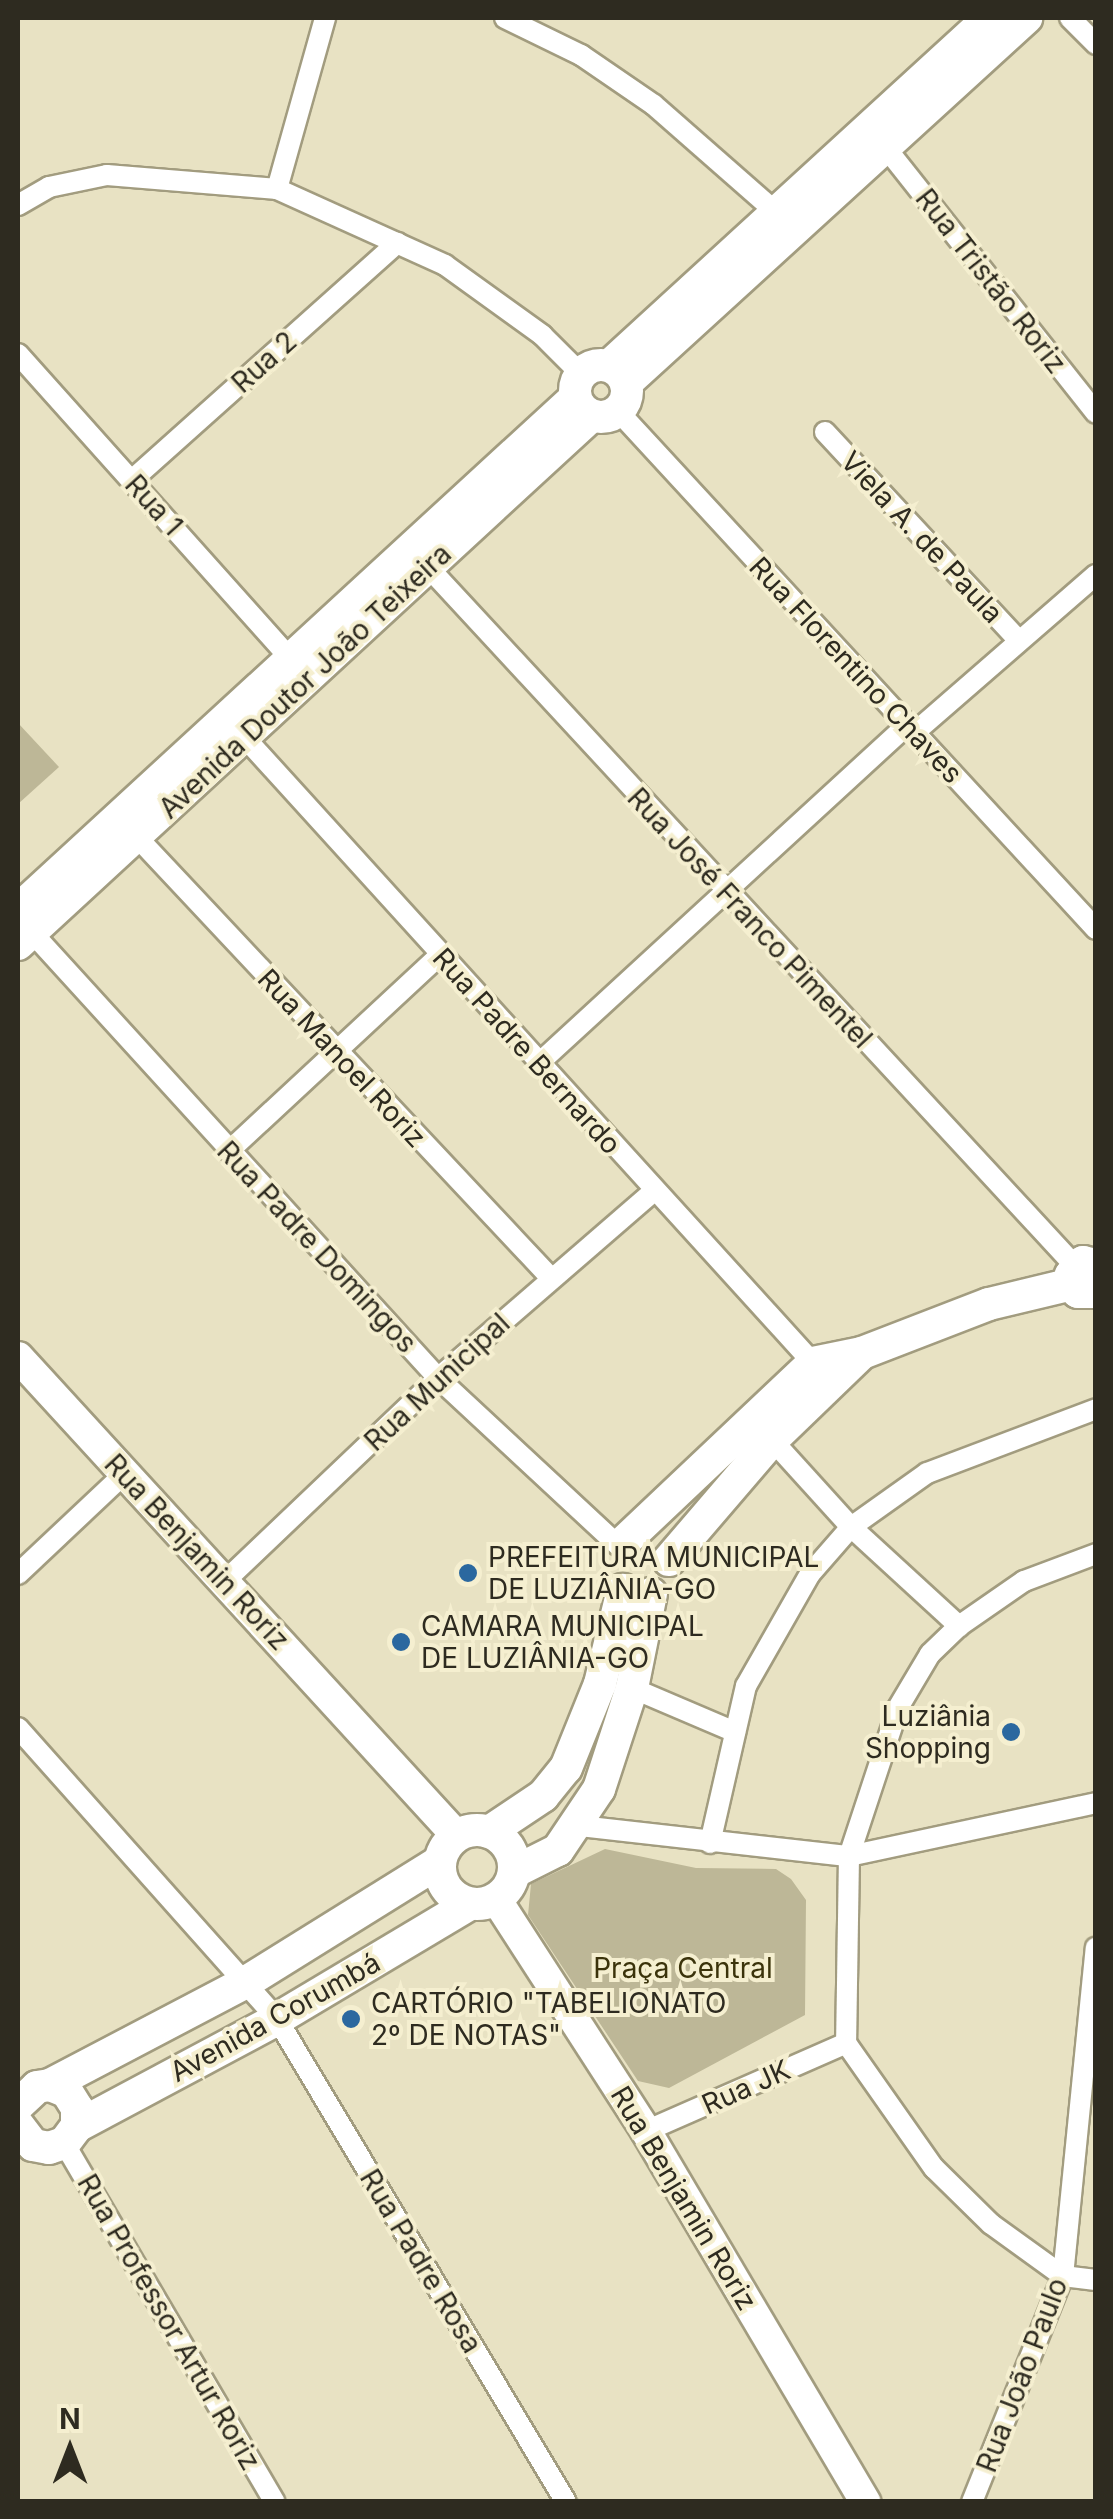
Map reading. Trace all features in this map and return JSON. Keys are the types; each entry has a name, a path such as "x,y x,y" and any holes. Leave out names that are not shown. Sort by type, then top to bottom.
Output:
{"main road":[{"name":"Avenida Doutor João Teixeira","path":"21,926 235,727 428,567 776,212 989,18"},
{"name":"Avenida Doutor João Teixeira","path":"21,926 136,836 235,727 290,658 886,148 1026,18"},
{"path":"862,1353 772,1440 670,1560 664,1584 637,1592 611,1574 622,1543 814,1363 862,1353 989,1304 1085,1277"},
{"path":"622,1543 652,1539 670,1560"},
{"name":"Avenida Corumbá","path":"35,2118 277,2020 558,1850 580,1826 599,1789 632,1688 637,1592"},
{"name":"Avenida Corumbá","path":"35,2118 462,1843 544,1796 566,1768 637,1592"},
{"path":"462,1843 513,1855 494,1892 450,1894 462,1843"}],"street":[{"path":"277,189 325,18"},
{"path":"504,18 581,55 654,105 776,212"},
{"path":"1070,18 1096,44"},
{"name":"Rua Tristão Roriz","path":"886,148 1096,413"},
{"name":"Rua Florentino Chaves","path":"20,194 107,176 277,189 445,265 499,302 600,392 1096,928"},
{"name":"Rua 2","path":"132,480 397,243"},
{"name":"Rua 1","path":"18,354 290,658"},
{"name":"Viela A. de Paula","path":"825,432 1018,641"},
{"name":"Rua José Franco Pimentel","path":"428,567 727,896 1085,1277"},
{"path":"538,1064 910,729 1096,575"},
{"name":"Rua Padre Bernardo","path":"235,727 814,1363"},
{"name":"Rua Manoel Roriz","path":"136,836 338,1056 550,1277"},
{"name":"Rua Padre Domingos","path":"21,926 438,1378 622,1543"},
{"path":"228,1151 338,1056 440,955"},
{"name":"Rua Municipal","path":"226,1580 438,1378 654,1190"},
{"name":"Rua Benjamin Roriz","path":"18,1357 226,1580 462,1843"},
{"path":"710,1843 746,1686 810,1574 852,1527 928,1473 1096,1409"},
{"path":"772,1440 852,1527 959,1626"},
{"path":"18,1574 124,1474"},
{"path":"1096,1554 1024,1581 959,1626 930,1654 898,1708 849,1856 846,2043 934,2168 990,2224 1064,2276 1096,2280"},
{"path":"632,1688 735,1732"},
{"path":"18,1728 248,1981"},
{"path":"580,1826 849,1856 1096,1803"},
{"name":"Rua Benjamin Roriz","path":"494,1892 646,2131 865,2502"},
{"name":"Rua João Paulo","path":"972,2502 1064,2276 1092,2043 1096,1948"},
{"name":"Rua Padre Rosa","path":"248,1981 277,2020 566,2502"},
{"name":"Rua JK","path":"646,2131 846,2043"},
{"name":"Rua Professor Artur Roriz","path":"35,2118 275,2502"}],"green space":[{"path":"18,723 59,767 18,804"},
{"name":"Praça Central","path":"605,1849 696,1868 776,1869 791,1879 806,1900 805,2015 669,2088 638,2081 528,1915 531,1884"}],"place":[{"name":"PREFEITURA MUNICIPAL DE LUZIÂNIA-GO","path":"468,1573"},
{"name":"CAMARA MUNICIPAL DE LUZIÂNIA-GO","path":"401,1642"},
{"name":"Luziânia Shopping","path":"1011,1732"},
{"name":"CARTÓRIO \"TABELIONATO 2º DE NOTAS\"","path":"351,2019"}]}
